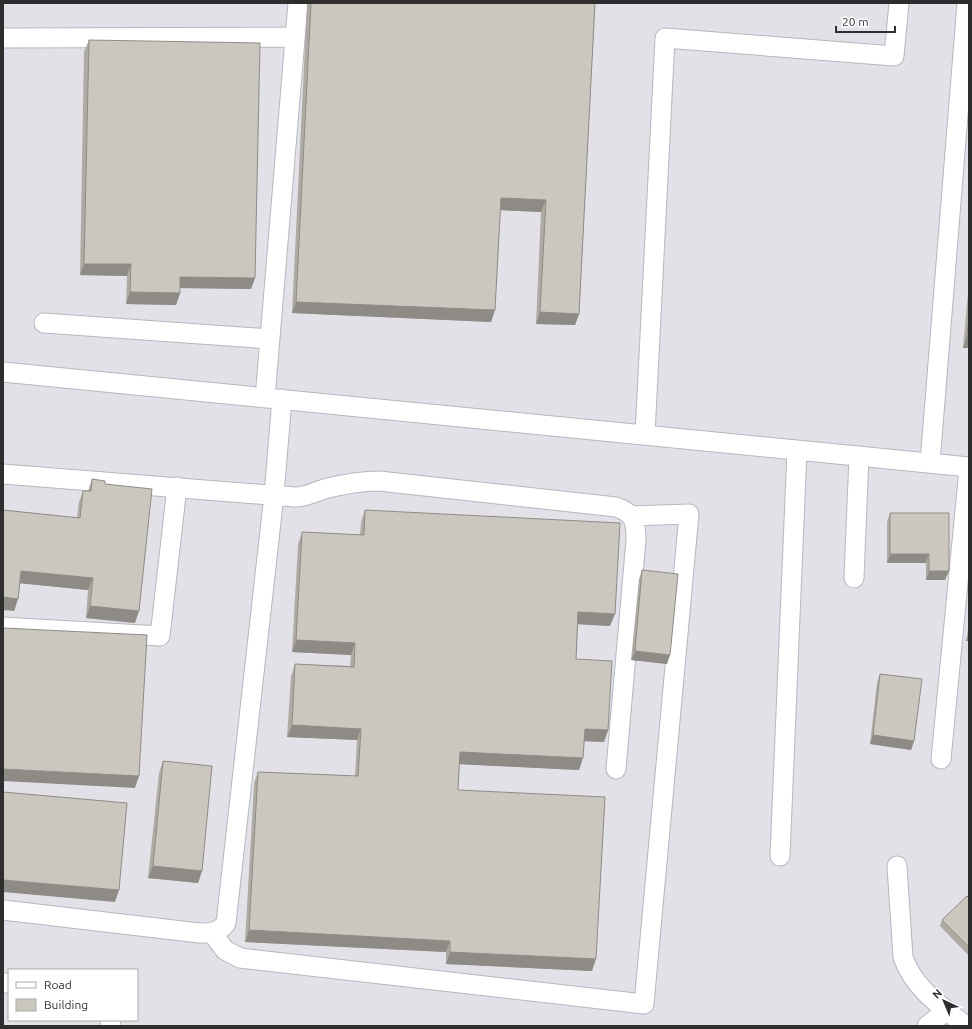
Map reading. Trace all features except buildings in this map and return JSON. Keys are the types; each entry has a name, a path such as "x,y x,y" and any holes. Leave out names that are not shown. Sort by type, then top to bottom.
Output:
{"street":[{"path":"3,910 212,933 222,929 226,923 229,910 274,495 273,399 270,339 298,3"},
{"path":"645,435 665,38 894,56 899,3"},
{"path":"930,463 968,3"},
{"path":"3,38 295,37"},
{"path":"44,323 270,339"},
{"path":"3,372 969,468 941,759"},
{"path":"780,856 797,450"},
{"path":"854,578 859,456"},
{"path":"3,474 306,497 327,488 360,481 379,481 616,507 625,510 636,524 636,540 616,769"},
{"path":"3,627 160,636 177,487"},
{"path":"212,933 225,950 240,958 644,1004 689,514 631,516"},
{"path":"897,866 903,957 906,967 927,995 966,1026"},
{"path":"927,1026 946,1011"}],"shaded area":[{"path":"3,3 969,3 969,1026 3,1026"}]}
